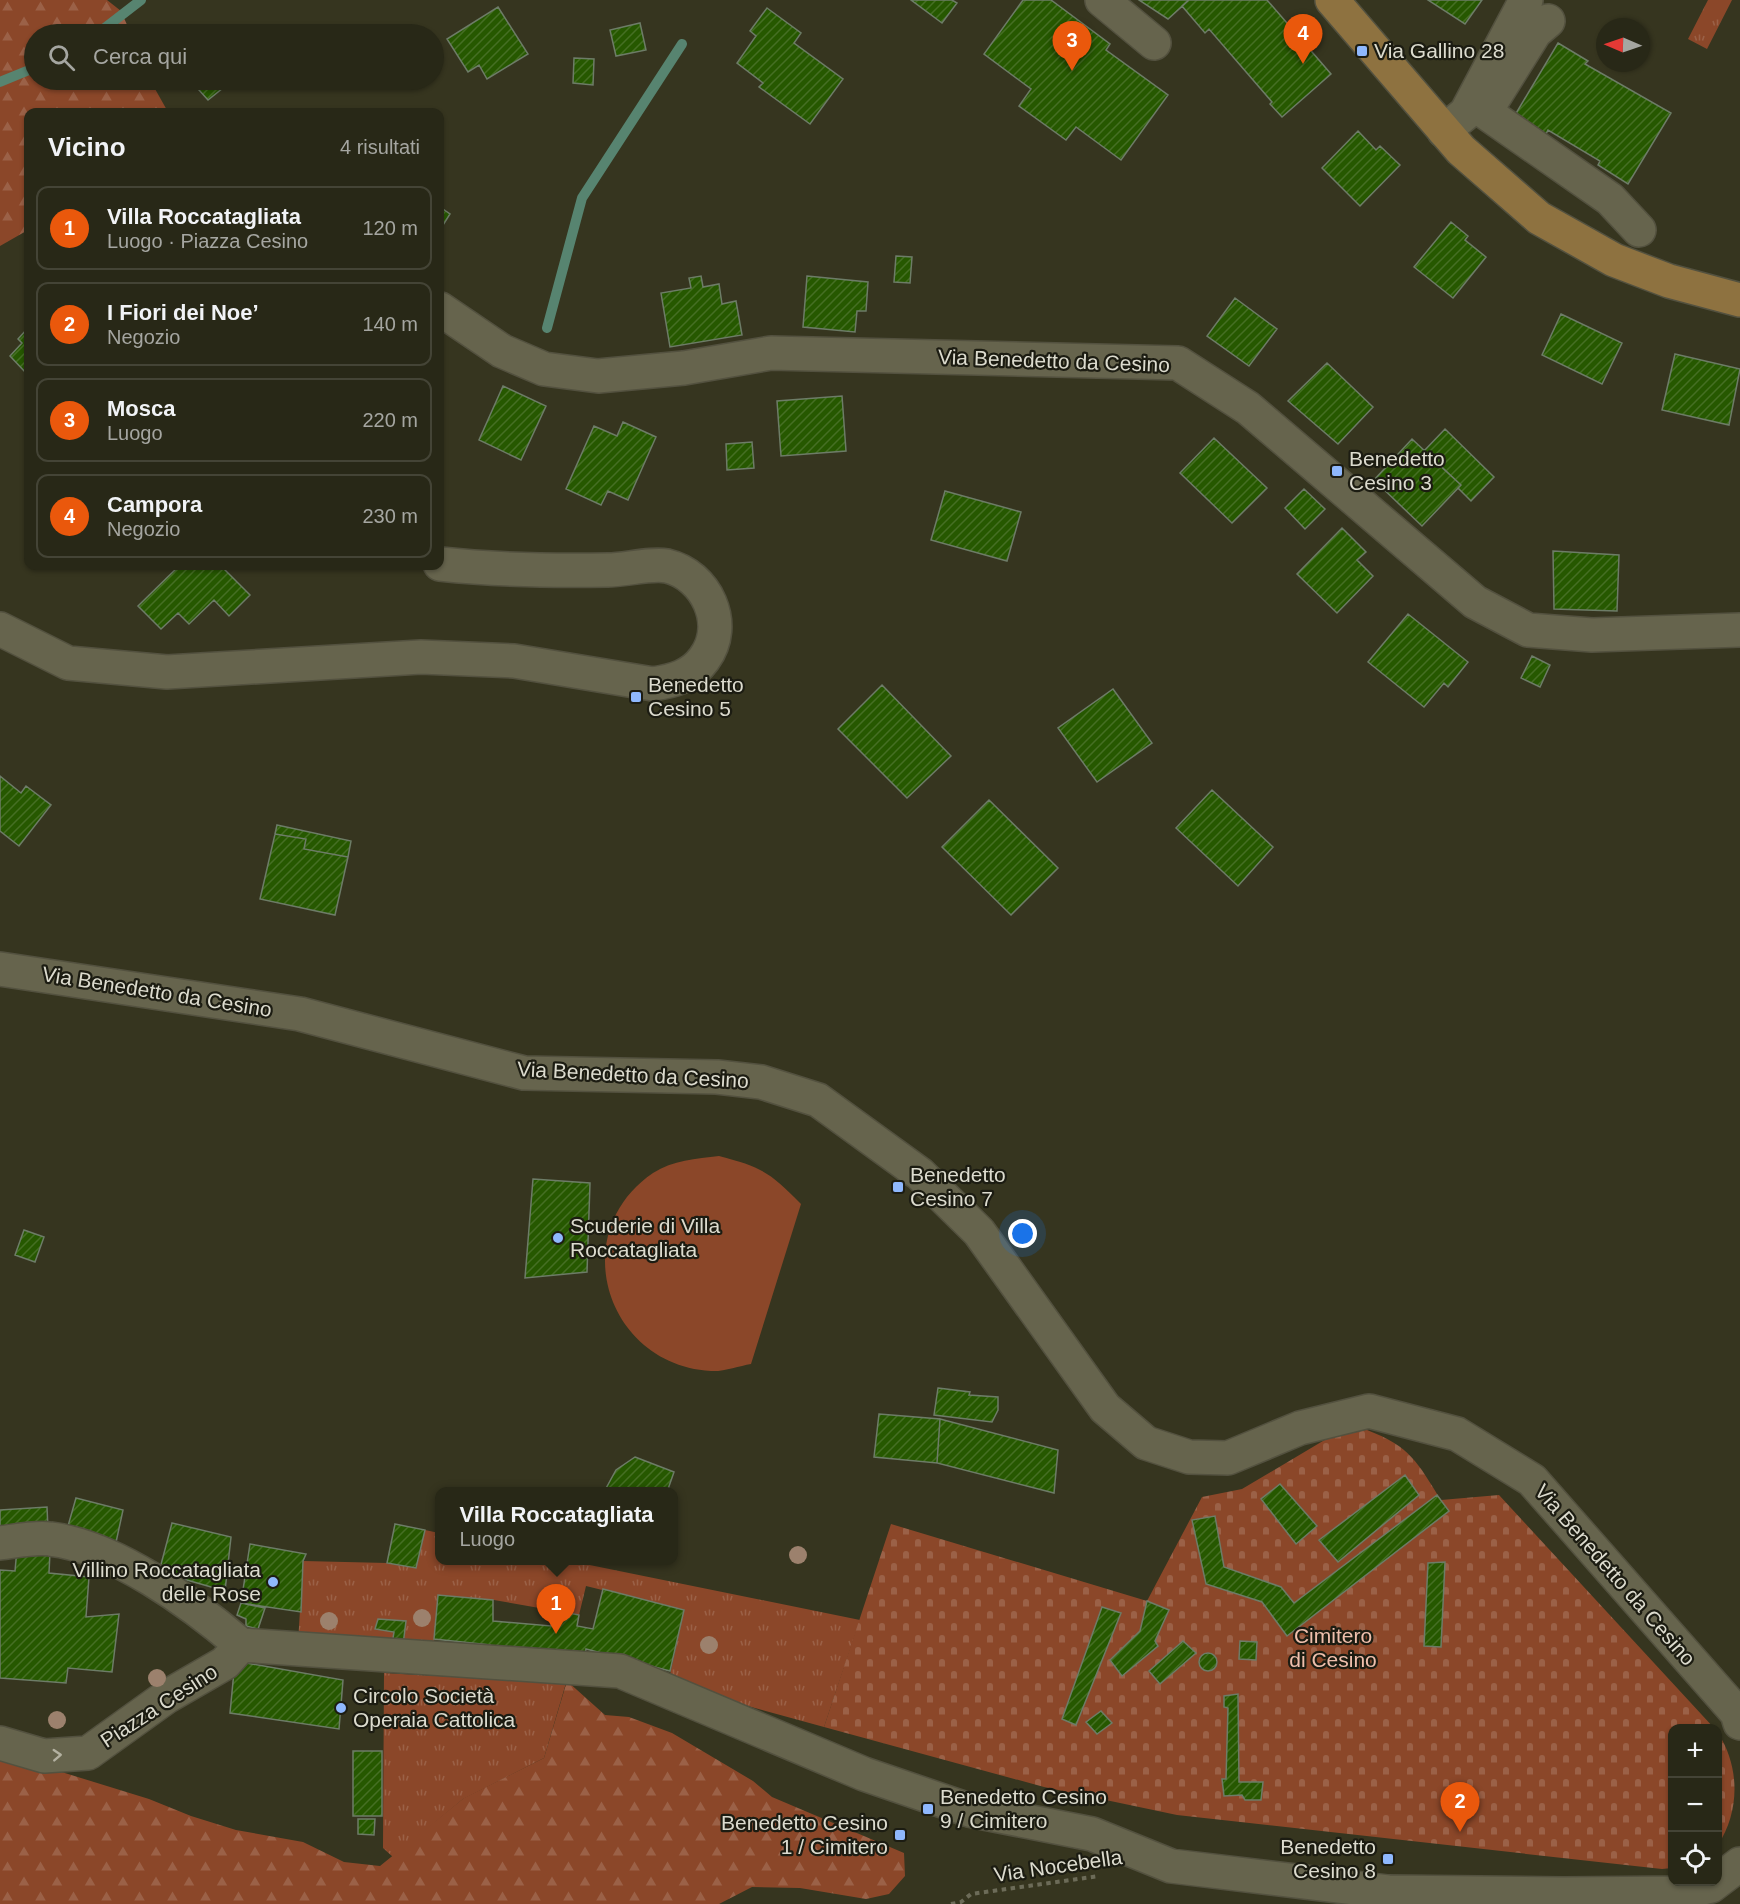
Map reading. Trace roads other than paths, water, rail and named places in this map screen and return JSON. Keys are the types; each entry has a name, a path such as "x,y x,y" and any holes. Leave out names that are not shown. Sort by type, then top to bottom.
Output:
{"main road":[{"path":"1332,0 1455,122 1496,184 1539,218 1614,260 1669,281 1740,300"}],"street":[{"path":"1102,0 1154,44"},
{"path":"1455,122 1485,39 1506,0"},
{"path":"1455,122 1537,11"},
{"path":"1537,11 1535,32 1485,112 1610,199 1643,225 1614,260"},
{"name":"Via Benedetto da Cesino","path":"444,312 502,351 543,369 598,376 684,368 771,353 1178,363 1248,408 1475,602 1528,630 1592,635 1740,630"},
{"path":"0,628 68,663 167,672 421,657 514,661 653,684 673,681 691,673 705,658 713,640 715,620 710,600 699,583 683,571 664,565 629,570 507,571 444,564"},
{"name":"Via Benedetto da Cesino","path":"0,969 300,1014 524,1073 717,1077 762,1082 818,1100 920,1174 979,1232 1105,1408 1146,1443 1189,1457 1228,1458 1300,1428 1369,1411 1457,1434 1533,1479 1737,1713 1740,1723"},
{"path":"0,1543 50,1539 108,1555 202,1611 241,1645 620,1671 864,1774 969,1810 1092,1834 1171,1866 1388,1892 1683,1893 1712,1886 1740,1864"},
{"name":"Piazza Cesino","path":"0,1743 44,1756 88,1753 166,1697 225,1663 241,1645"}],"waterway":[{"path":"110,24 141,0"},
{"path":"547,328 582,198 682,44"},
{"path":"0,82 24,72"}],"place":[{"name":"Via Gallino 28","path":"1362,51"},
{"name":"Campora","path":"1303,64"},
{"name":"Mosca","path":"1072,71"},
{"name":"Benedetto Cesino 3","path":"1337,471"},
{"name":"Benedetto Cesino 5","path":"636,697"},
{"name":"Benedetto Cesino 7","path":"898,1187"},
{"name":"Scuderie di Villa Roccatagliata","path":"558,1238"},
{"name":"Villino Roccatagliata delle Rose","path":"273,1582"},
{"name":"Villa Roccatagliata","path":"556,1634"},
{"name":"Circolo Società Operaia Cattolica","path":"341,1708"},
{"name":"Benedetto Cesino 9 / Cimitero","path":"928,1809"},
{"name":"I Fiori dei Noe’","path":"1460,1832"},
{"name":"Benedetto Cesino 1 / Cimitero","path":"900,1835"},
{"name":"Benedetto Cesino 8","path":"1388,1859"}],"park label":[{"name":"Cimitero di Cesino","path":"1333,1648"}]}
